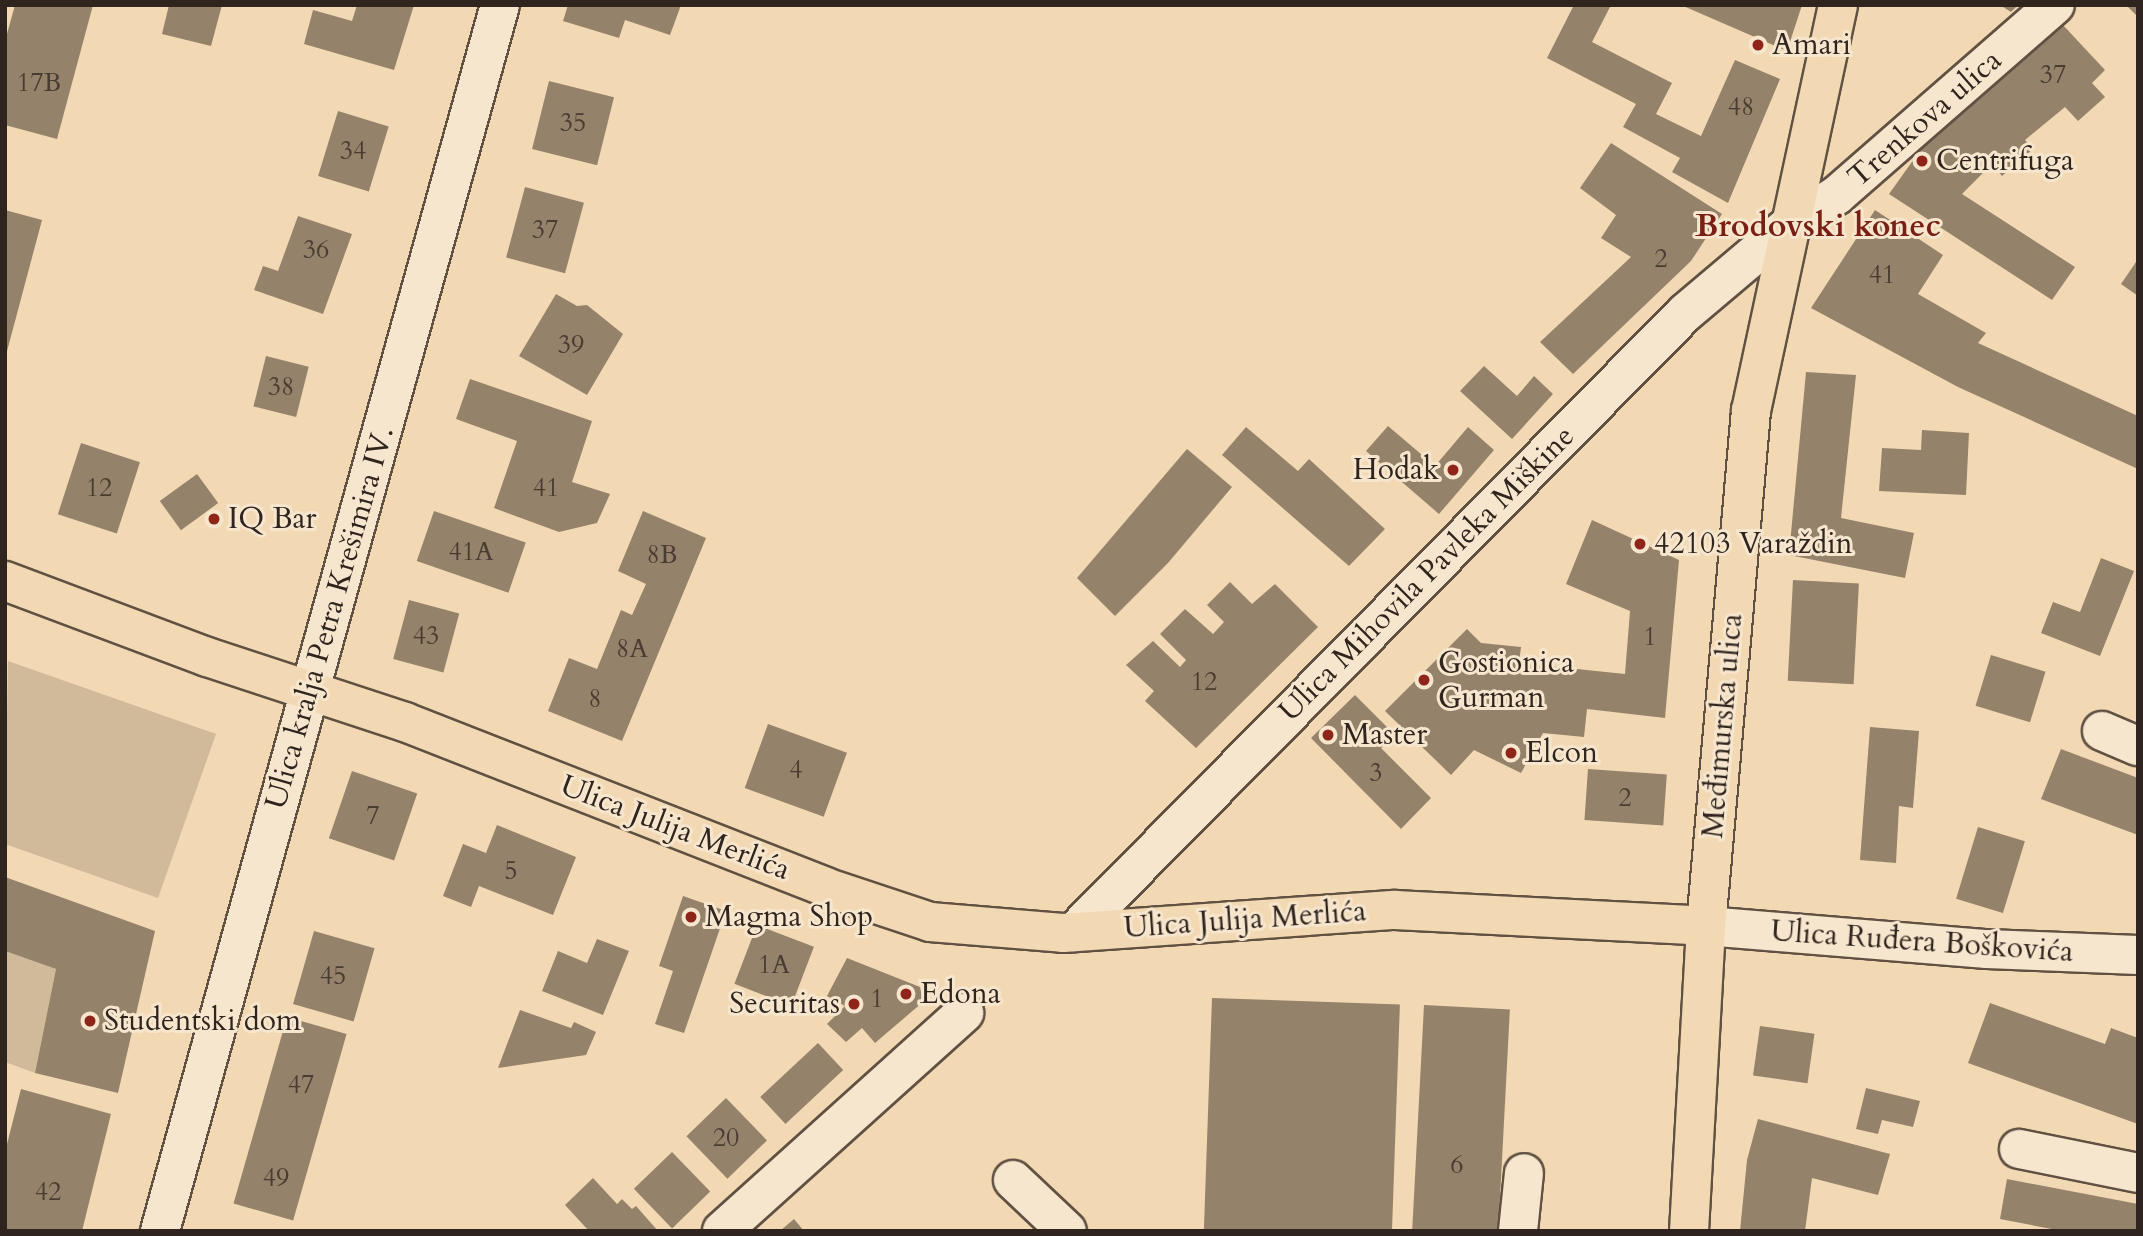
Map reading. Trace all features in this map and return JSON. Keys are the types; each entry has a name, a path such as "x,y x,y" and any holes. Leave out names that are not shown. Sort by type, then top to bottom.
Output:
{"main road":[{"name":"Međimurska ulica","path":"1689,1231 1706,926 1751,411 1838,5"},
{"name":"Ulica Julija Merlića","path":"5,581 207,657 405,722 825,887 930,922 996,930 1074,932 1395,910 1706,926"}],"street":[{"name":"Ulica kralja Petra Krešimira IV.","path":"160,1231 500,5"},
{"name":"Trenkova ulica","path":"1789,225 1837,195 2055,5"},
{"name":"Ulica Mihovila Pavleka Miškine","path":"1074,932 1685,313 1789,225"},
{"path":"2102,731 2138,746"},
{"name":"Ulica Ruđera Boškovića","path":"1706,926 1987,949 2138,955"},
{"path":"722,1231 964,1013"},
{"path":"2019,1149 2138,1173"},
{"path":"1518,1231 1524,1172"},
{"path":"1013,1180 1067,1231"}],"shaded area":[{"path":"8,661 216,734 158,898 5,844"},
{"path":"5,951 56,969 35,1073 5,1062"}],"building":[{"path":"15,5 93,5 57,139 5,125 5,41"},
{"path":"169,5 222,5 211,46 162,34"},
{"path":"357,5 414,5 394,70 304,44 313,10 352,21"},
{"path":"568,5 681,5 670,35 625,20 619,38 563,21"},
{"path":"1574,5 1611,5 1592,42 1672,83 1656,114 1701,136 1735,60 1780,79 1728,203 1672,172 1680,158 1623,127 1636,104 1547,58"},
{"path":"1681,5 1802,5 1787,51"},
{"path":"2000,5 2018,5 2011,12"},
{"path":"2126,5 2138,5 2138,17"},
{"path":"2062,24 2105,70 2092,83 2105,97 2078,121 2065,107 2025,140 2033,149 2002,176 1992,164 1962,194 2075,267 2052,300 1889,194 1924,145"},
{"path":"549,81 614,97 597,165 532,149"},
{"path":"338,111 389,126 369,192 318,176"},
{"path":"1611,143 1722,214 1691,261 1573,374 1540,342 1631,257 1601,238 1616,215 1580,188"},
{"path":"525,187 584,203 565,273 506,258"},
{"path":"5,210 42,220 6,355 5,355"},
{"path":"1875,210 1943,255 1918,294 1986,333 1978,343 2138,416 2138,469 1958,387 1811,308"},
{"path":"298,216 352,234 323,314 254,290 263,266 278,271"},
{"path":"2138,259 2138,296 2121,284"},
{"path":"556,294 577,306 587,305 623,334 587,395 519,356"},
{"path":"266,356 309,367 296,417 253,406"},
{"path":"1484,366 1517,396 1534,376 1553,394 1512,439 1460,391"},
{"path":"1806,372 1856,375 1841,518 1914,533 1905,578 1789,555"},
{"path":"470,379 592,421 572,482 610,494 597,523 559,532 494,508 517,441 456,419"},
{"path":"1388,426 1435,466 1468,427 1494,450 1439,514 1366,451"},
{"path":"1246,427 1298,471 1309,459 1385,529 1349,566 1222,455"},
{"path":"1922,430 1969,433 1966,495 1879,491 1882,448 1921,450"},
{"path":"81,443 140,462 117,533 58,514"},
{"path":"1187,449 1232,487 1168,563 1115,616 1077,578"},
{"path":"197,474 218,503 181,530 160,501"},
{"path":"434,511 526,543 508,593 417,561"},
{"path":"643,511 706,538 622,741 548,711 569,658 597,669 621,610 632,615 646,584 618,571"},
{"path":"1592,520 1679,560 1665,718 1587,709 1584,737 1543,733 1521,773 1474,750 1451,775 1385,711 1467,629 1481,643 1521,647 1519,663 1625,674 1630,611 1566,584"},
{"path":"2101,558 2134,571 2100,656 2041,633 2053,602 2080,612"},
{"path":"1793,580 1859,583 1854,684 1788,681"},
{"path":"1230,582 1252,604 1275,584 1318,627 1196,748 1145,701 1154,691 1126,665 1153,641 1180,667 1186,660 1160,634 1185,609 1213,634 1224,622 1207,605"},
{"path":"409,600 459,613 443,672 393,659"},
{"path":"1991,655 2046,672 2030,722 1976,706"},
{"path":"1355,695 1395,735 1381,748 1431,798 1401,829 1311,738"},
{"path":"768,724 847,753 824,817 745,788"},
{"path":"1870,727 1919,731 1913,808 1899,806 1896,863 1860,860"},
{"path":"2061,749 2138,778 2138,835 2041,799"},
{"path":"1588,769 1667,775 1663,825 1584,820"},
{"path":"352,771 417,793 394,861 329,838"},
{"path":"497,825 576,857 553,915 479,886 471,907 443,896 463,844 486,853"},
{"path":"1978,827 2025,841 2003,913 1956,899"},
{"name":"Studentski dom","path":"5,877 155,931 118,1093 35,1073 56,969 5,951"},
{"path":"683,896 726,911 684,1033 655,1024 673,971 659,966"},
{"path":"757,925 814,947 791,1006 734,984"},
{"path":"314,931 375,948 354,1021 293,1004"},
{"path":"597,939 629,951 603,1015 542,991 558,951 587,963"},
{"path":"847,958 920,987 923,1002 875,1043 862,1028 846,1042 827,1024 845,1006 827,996"},
{"path":"1212,998 1400,1005 1392,1231 1204,1231"},
{"path":"1990,1003 2105,1044 2111,1028 2138,1038 2138,1124 1968,1063"},
{"path":"1424,1005 1510,1010 1498,1231 1412,1231"},
{"path":"520,1010 571,1028 574,1022 596,1032 586,1055 498,1068"},
{"path":"287,1017 347,1034 293,1221 234,1203"},
{"path":"1760,1026 1814,1034 1808,1083 1753,1076"},
{"path":"818,1043 843,1070 785,1124 760,1097"},
{"path":"1866,1088 1920,1101 1913,1127 1882,1120 1878,1134 1856,1129"},
{"path":"21,1089 111,1114 82,1231 5,1231 5,1152"},
{"path":"726,1098 767,1140 727,1179 686,1136"},
{"path":"1758,1119 1890,1154 1878,1195 1812,1178 1805,1231 1740,1231 1747,1160"},
{"path":"672,1152 710,1192 672,1228 634,1189"},
{"path":"593,1178 617,1204 622,1199 632,1209 636,1206 658,1231 589,1231 565,1205"},
{"path":"2007,1179 2138,1204 2138,1231 2062,1231 2000,1219"},
{"path":"794,1219 804,1231 780,1231"}],"place":[{"name":"Amari","path":"1758,45"},
{"name":"Centrifuga","path":"1922,161"},
{"name":"Hodak","path":"1453,470"},
{"name":"IQ Bar","path":"214,519"},
{"name":"42103 Varaždin","path":"1640,544"},
{"name":"Gostionica Gurman","path":"1424,680"},
{"name":"Master","path":"1328,735"},
{"name":"Elcon","path":"1511,753"},
{"name":"Magma Shop","path":"691,917"},
{"name":"Edona","path":"906,994"},
{"name":"Securitas","path":"854,1004"},
{"name":"Studentski dom","path":"90,1021"}],"district":[{"name":"Brodovski konec","path":"1818,226"}]}
